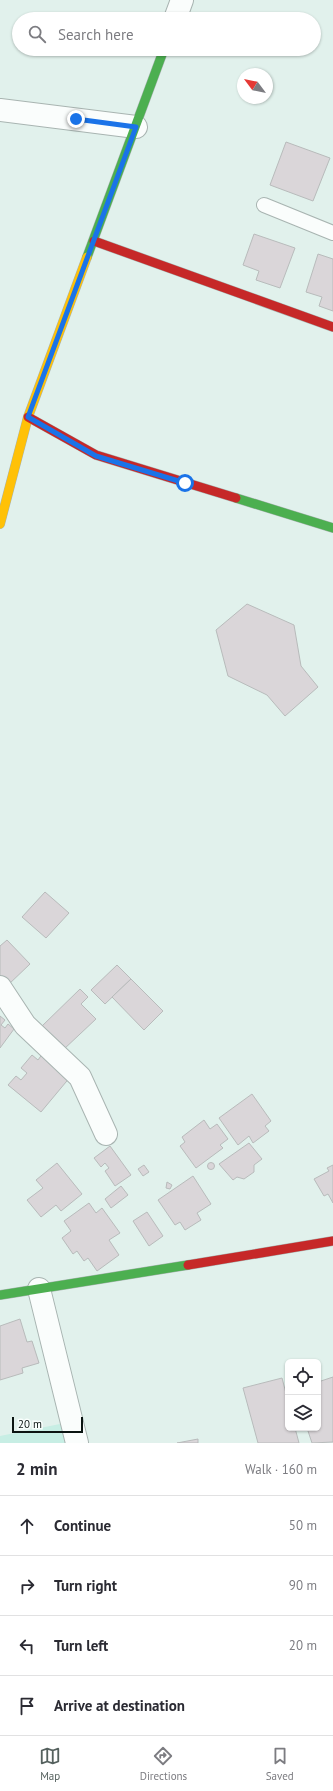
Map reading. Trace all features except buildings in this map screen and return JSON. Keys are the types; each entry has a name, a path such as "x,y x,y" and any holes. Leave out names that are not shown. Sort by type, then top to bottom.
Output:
{"street":[{"path":"178,12 182,0"},
{"path":"0,524 28,417 161,56"},
{"path":"0,110 136,127"},
{"path":"94,241 333,327"},
{"path":"28,417 96,456 333,528"},
{"path":"0,987 25,1025 80,1077 106,1134"},
{"path":"0,1295 333,1241"},
{"path":"39,1289 76,1443"}],"lane":[{"path":"264,205 333,232"}],"green space":[{"path":"65,1423 70,1443 0,1443 0,1436"}],"traffic: fast":[{"path":"87,257 161,56"},
{"path":"236,498 333,528"},
{"path":"0,1295 188,1265"}],"traffic: slow":[{"path":"0,524 28,417 87,257"}],"traffic: jam":[{"path":"94,241 333,327"},
{"path":"28,417 96,455 236,498"},
{"path":"188,1265 333,1241"}],"route":[{"path":"76,119 136,127 28,417 96,456 185,483"}]}
